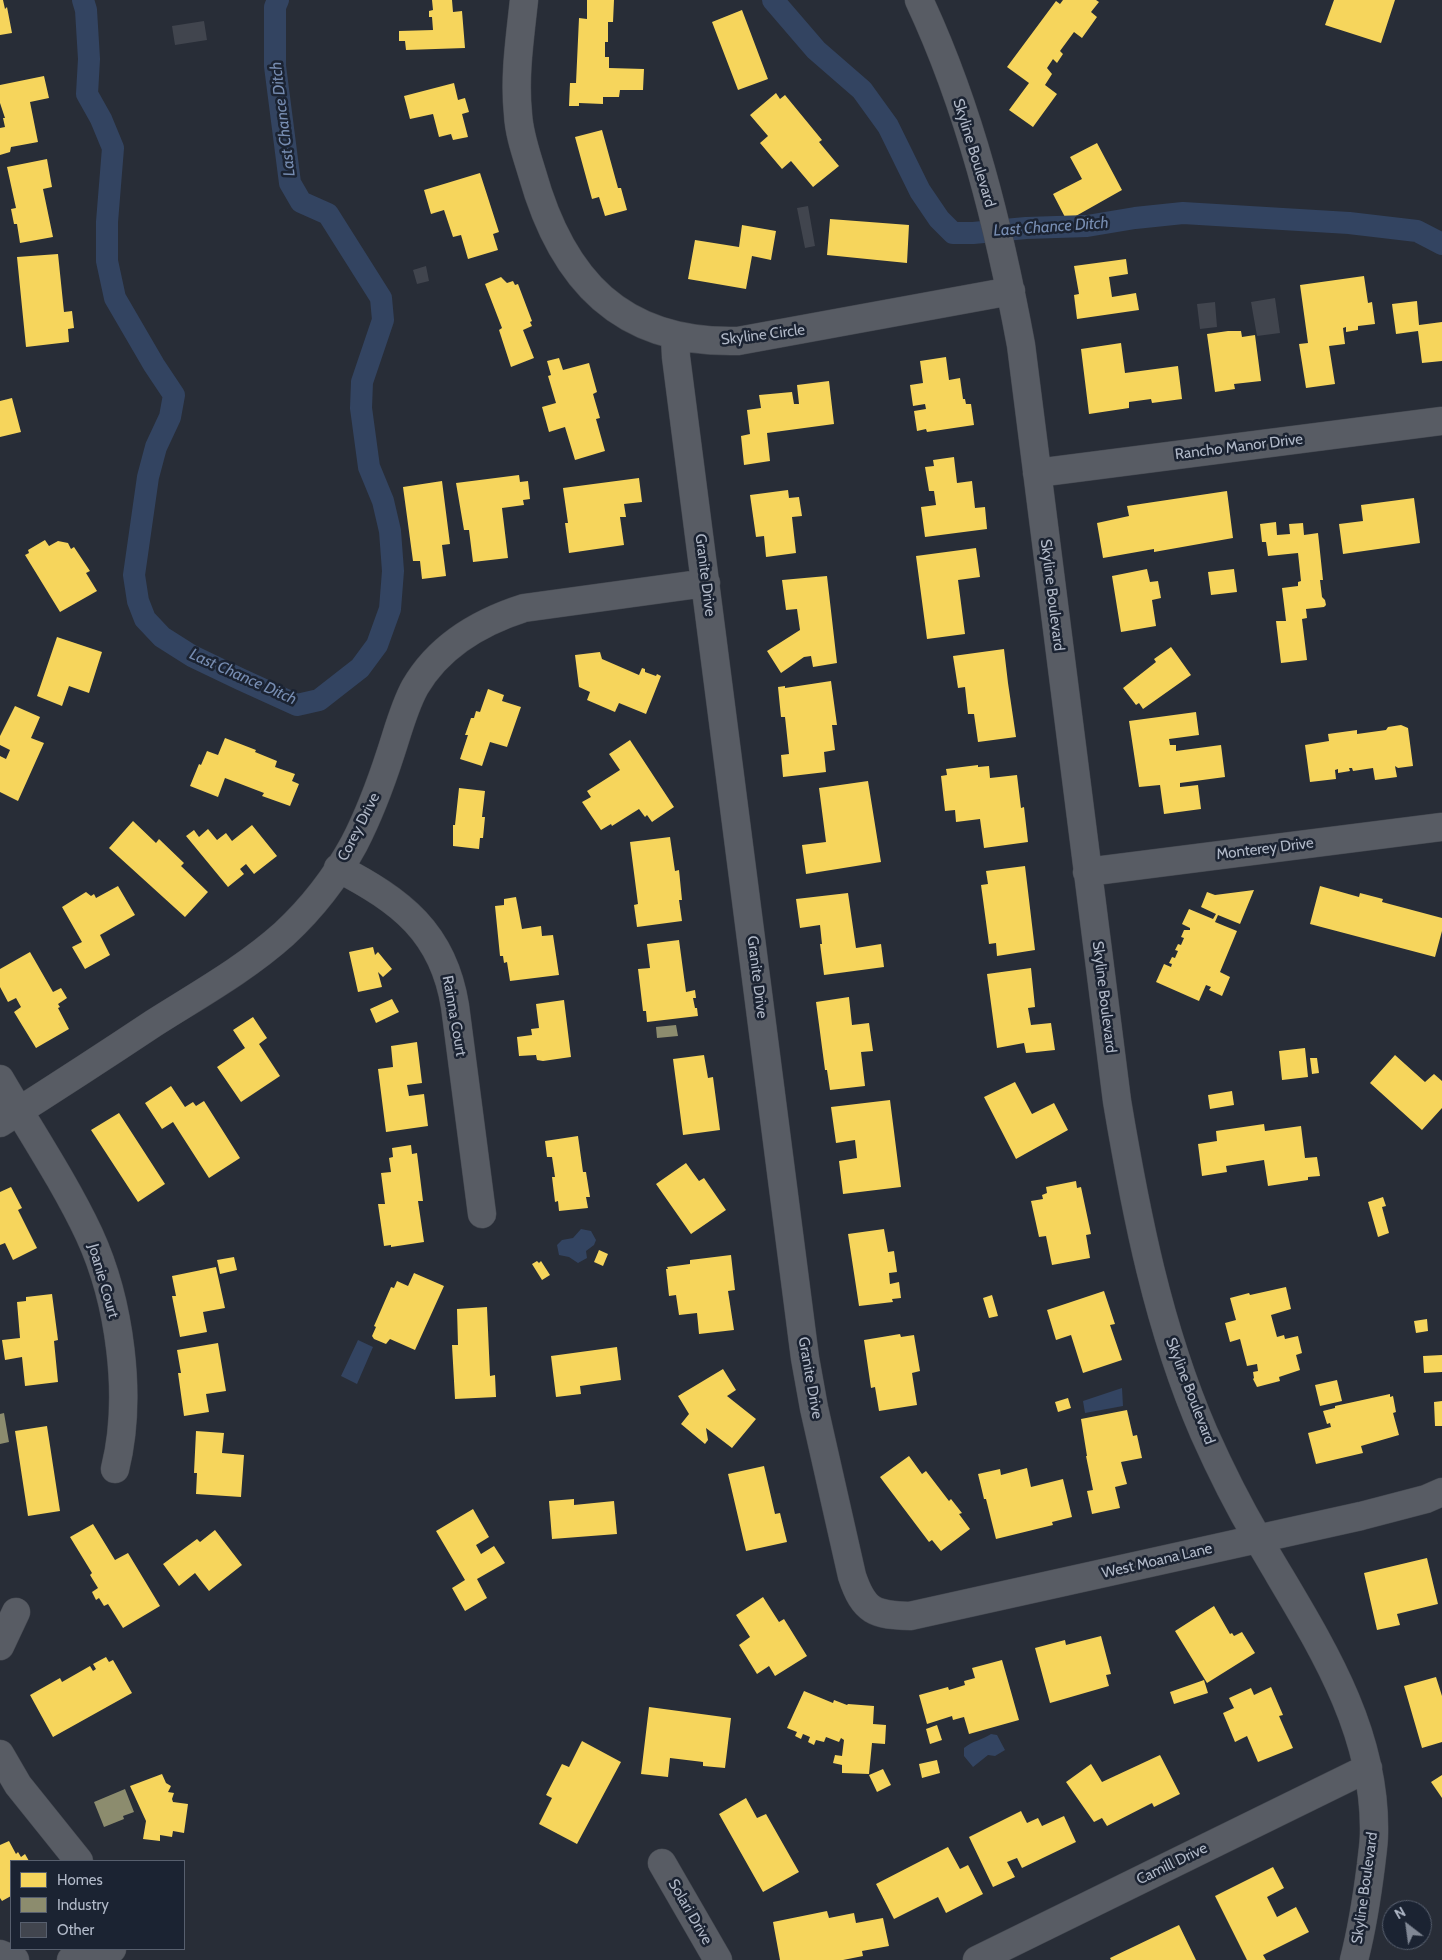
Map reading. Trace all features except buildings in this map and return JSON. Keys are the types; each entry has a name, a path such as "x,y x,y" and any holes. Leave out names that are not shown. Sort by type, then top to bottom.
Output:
{"street":[{"name":"Skyline Circle","path":"524,0 517,69 518,116 536,190 554,235 580,275 595,291 631,318 649,327 675,336 715,342 762,338 1011,291"},
{"name":"Skyline Boulevard","path":"920,0 955,87 972,140 992,211 1011,291 1021,345 1117,1101 1129,1172 1154,1285 1183,1382 1197,1416 1227,1481 1318,1640 1343,1689 1364,1750 1368,1768 1374,1834 1362,1926 1354,1960"},
{"name":"Granite Drive","path":"675,336 676,357 808,1377 852,1576 857,1591 871,1609"},
{"name":"Rancho Manor Drive","path":"1037,473 1442,422"},
{"name":"Corey Drive","path":"9,1117 226,977 276,940 302,917 353,845 378,792 414,688 428,668 462,637 501,615 524,608 706,583"},
{"name":"Monterey Drive","path":"1088,872 1442,827"},
{"name":"Rainna Court","path":"338,868 369,884 407,911 434,945 446,968 455,1006 482,1214"},
{"name":"Joanie Court","path":"0,1078 9,1117 80,1217 97,1252 104,1274 116,1324 122,1377 122,1423 120,1448 115,1469"},
{"name":"West Moana Lane","path":"871,1609 889,1615 910,1616 1361,1516 1426,1499 1442,1492"},
{"path":"0,1646 16,1612"},
{"path":"0,1754 18,1785 78,1860"},
{"name":"Camill Drive","path":"977,1960 1368,1768"},
{"name":"Solari Drive","path":"662,1863 718,1960"},
{"path":"71,1960 108,1950"},
{"path":"0,1954 15,1960"}],"water":[{"path":"581,1229 591,1231 596,1240 594,1245 586,1251 587,1258 578,1263 569,1257 559,1255 557,1245 562,1240 573,1238"},
{"path":"358,1340 373,1347 357,1384 341,1376"},
{"path":"1122,1388 1123,1406 1085,1413 1083,1401"},
{"path":"991,1734 997,1735 1005,1750 995,1756 988,1755 973,1767 964,1756 964,1748"}],"waterway":[{"name":"Last Chance Ditch","path":"83,0 86,10 89,59 87,94 101,119 113,148 107,222 107,261 115,298 174,395 170,417 156,447 148,477 134,575 138,601 145,619 162,637 192,656 297,705 319,700 360,668 377,645 390,609 393,571 390,531 383,501 369,467 361,408 362,382 383,320 381,298 328,214 301,202 290,183 275,66 275,7 278,0"},
{"name":"Last Chance Ditch","path":"773,0 816,50 862,90 888,126 920,191 939,219 953,233 1087,226 1183,213 1349,223 1417,231 1442,244"}]}
